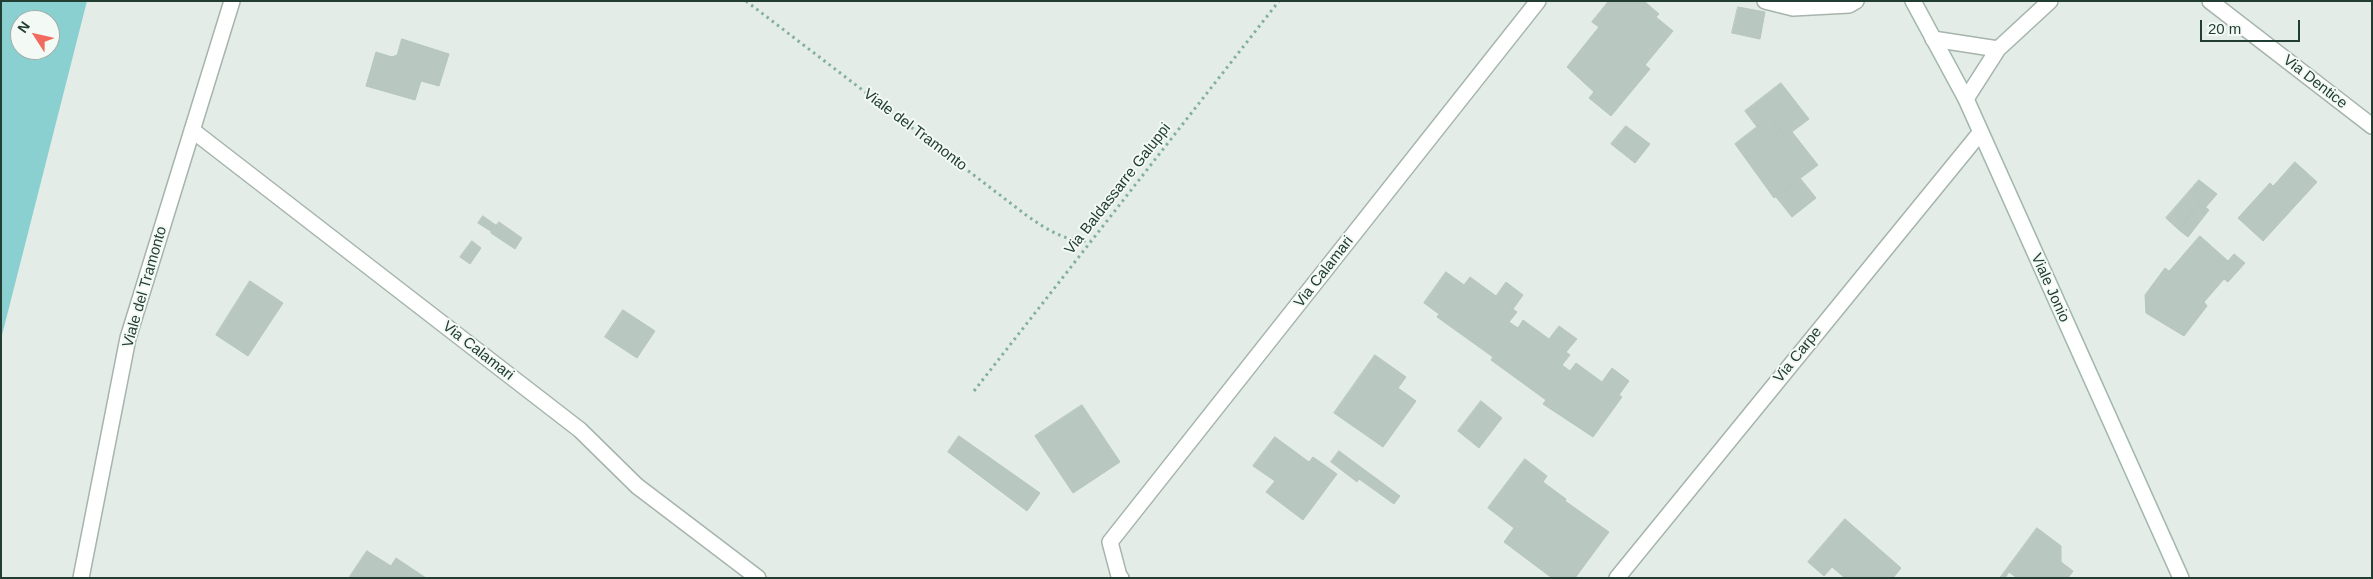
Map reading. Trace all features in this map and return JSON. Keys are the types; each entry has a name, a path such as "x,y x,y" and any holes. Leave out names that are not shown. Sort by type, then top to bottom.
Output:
{"street":[{"name":"Viale del Tramonto","path":"81,578 128,338 232,1"},
{"name":"Via Calamari","path":"1121,578 1110,542 1538,1"},
{"path":"1765,1 1794,8 1849,5 1856,1"},
{"name":"Viale Jonio","path":"1913,1 1966,99 2182,578"},
{"path":"1966,99 1998,49 2050,1"},
{"name":"Via Dentice","path":"2210,1 2372,126"},
{"path":"1933,39 1998,49"},
{"name":"Via Calamari","path":"192,130 580,430 637,486 758,578"},
{"name":"Via Carpe","path":"1617,578 1980,133"}],"path":[{"name":"Viale del Tramonto","path":"746,1 1026,215 1054,234 1079,242 1091,241"},
{"name":"Via Baldassarre Galuppi","path":"974,391 1279,1"}],"water":[{"path":"1,1 87,1 1,339"}],"building":[{"path":"1609,1 1644,1 1659,14 1656,17 1673,31 1645,65 1650,69 1611,116 1589,98 1594,92 1567,67 1599,27 1592,22"},
{"path":"1738,7 1765,12 1760,39 1732,33"},
{"path":"402,39 449,54 439,86 421,81 415,100 366,86 376,52 392,57 397,55"},
{"path":"1781,83 1809,119 1785,137 1770,117 1757,127 1745,111"},
{"path":"1770,117 1785,137 1792,132 1818,165 1774,198 1735,144"},
{"path":"1626,126 1650,144 1635,163 1611,144"},
{"path":"2295,162 2317,182 2263,241 2238,218 2270,183 2273,186"},
{"path":"1800,178 1816,198 1792,217 1776,197"},
{"path":"2199,180 2217,194 2205,208 2200,203 2179,230 2166,218"},
{"path":"2200,203 2209,210 2188,237 2179,230"},
{"path":"483,216 497,226 492,232 478,223"},
{"path":"499,222 522,238 515,249 491,233"},
{"path":"2200,236 2228,261 2234,254 2245,263 2228,282 2224,279 2204,302 2207,306 2184,336 2146,313 2145,295 2165,268 2169,271"},
{"path":"472,241 481,248 470,264 460,257"},
{"path":"1446,272 1464,285 1470,277 1496,296 1506,282 1523,295 1513,309 1517,312 1509,322 1518,328 1523,320 1549,339 1559,326 1577,339 1566,352 1570,355 1562,365 1570,371 1576,363 1602,382 1612,368 1629,381 1619,395 1622,397 1593,437 1543,404 1546,400 1491,360 1493,357 1437,317 1439,314 1424,303"},
{"path":"250,281 283,303 248,356 216,335"},
{"path":"623,310 655,331 637,358 605,337"},
{"path":"1375,355 1406,377 1398,388 1416,401 1383,447 1334,413"},
{"path":"1481,401 1502,418 1479,448 1458,431"},
{"path":"1082,405 1120,462 1073,493 1035,436"},
{"path":"959,436 1040,493 1027,511 948,452"},
{"path":"1275,437 1309,462 1313,457 1337,474 1303,520 1266,492 1275,481 1253,466"},
{"path":"1339,451 1400,496 1394,504 1359,479 1357,482 1331,462"},
{"path":"1525,459 1547,476 1543,482 1566,499 1565,501 1609,532 1575,578 1552,578 1504,542 1514,528 1488,508"},
{"path":"1845,519 1901,568 1893,578 1845,578 1832,567 1824,576 1808,562"},
{"path":"2037,528 2061,546 2061,562 2073,571 2068,578 2017,578 2009,572 2005,578 2000,578"},
{"path":"367,551 391,566 396,558 426,578 349,578"}]}
